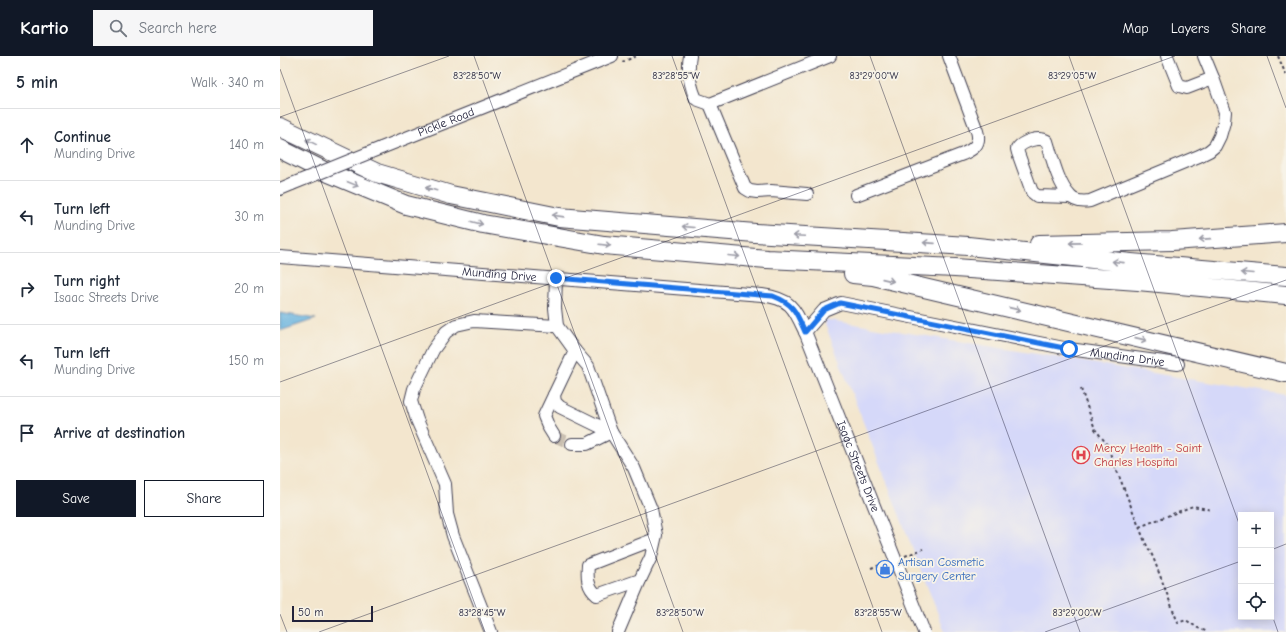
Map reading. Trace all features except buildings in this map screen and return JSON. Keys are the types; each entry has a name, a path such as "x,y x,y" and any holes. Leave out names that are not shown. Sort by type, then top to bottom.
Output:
{"highway":[{"path":"280,127 377,174 451,195 558,217 755,233 968,246 1131,263 1286,276"},
{"path":"280,149 324,171 406,205 483,224 604,245 767,259 955,268 1146,282 1286,295"},
{"path":"968,246 1172,241 1286,233"},
{"path":"767,259 818,269 873,276 1286,373"}],"street":[{"name":"Pickle Road","path":"280,189 596,59 612,56"},
{"path":"690,56 688,66 691,87 696,99 710,104 830,56"},
{"path":"856,195 963,154 977,145 979,139 977,131 949,56"},
{"path":"1167,56 1179,86 1187,88 1213,78"},
{"path":"1070,197 1062,184 1047,141 1043,138 1038,138 1020,145 1018,148 1018,153 1032,192 1037,196 1070,197 1078,201 1085,202 1199,156 1215,146 1220,136 1225,112 1204,56"},
{"path":"710,104 742,185 747,189 757,192 771,191 807,194"},
{"name":"Munding Drive","path":"280,256 773,296 789,303"},
{"path":"556,278 555,308 557,326 588,366 610,432 634,468 650,509 656,535 651,557 618,632"},
{"name":"Isaac Streets Drive","path":"789,303 805,332 924,632"},
{"name":"Munding Drive","path":"805,332 824,310 840,303 1069,349 1178,364"},
{"path":"490,632 452,536 447,514 445,484 417,420 411,401 414,389 433,350 446,332 456,325 474,321 557,326"},
{"path":"554,436 548,428 544,416 575,351"},
{"path":"554,395 555,402 560,408 610,432"},
{"path":"572,444 587,444 610,432"},
{"path":"640,580 597,595 591,590 587,576 588,565 655,540"}],"path":[{"path":"1278,56 1286,75"},
{"path":"1081,389 1095,429 1106,443 1145,542 1153,557 1178,623 1186,620 1198,628 1208,632"},
{"path":"1139,527 1193,506 1212,510"}],"shaded area":[{"name":"Mercy Health - Saint Charles Hospital","path":"823,319 1286,395 1286,632 945,632"}],"water":[{"path":"280,313 316,319 280,331"}],"tunnel":[{"path":"554,436 572,444"}],"place":[{"name":"Mercy Health - Saint Charles Hospital","path":"1081,455"},
{"name":"Artisan Cosmetic Surgery Center","path":"885,569"}],"route":[{"path":"556,278 773,296 789,303 799,318 805,332 824,310 840,303 878,309 1034,343 1069,349"}]}
